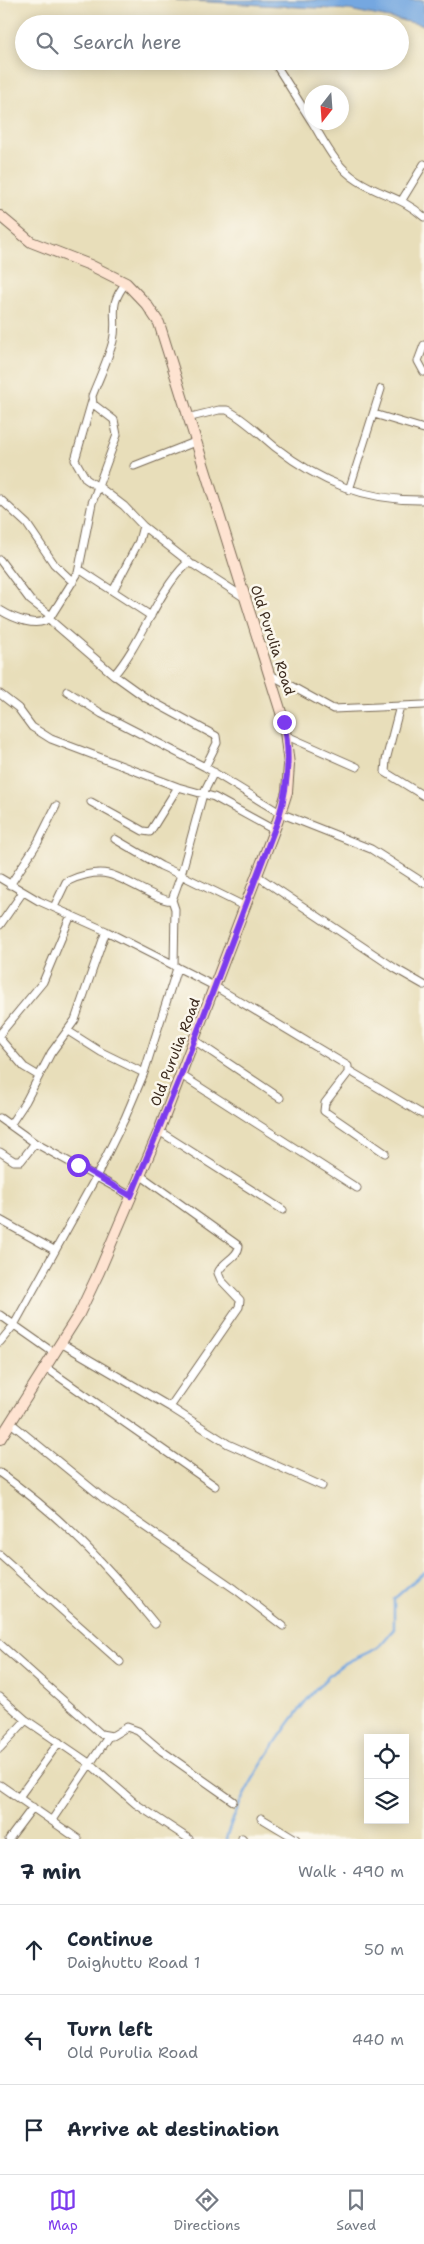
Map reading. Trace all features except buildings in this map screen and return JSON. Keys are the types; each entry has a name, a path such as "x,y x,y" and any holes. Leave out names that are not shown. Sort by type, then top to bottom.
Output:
{"main road":[{"name":"Old Purulia Road","path":"0,216 31,242 90,265 126,283 147,305 159,323 187,418 271,675 287,736 289,765 287,792 274,830 159,1131 100,1272 61,1343 0,1439"}],"street":[{"path":"280,70 304,109"},
{"path":"317,130 345,172 371,188 402,200 424,217"},
{"path":"402,200 424,164"},
{"path":"126,283 117,294 113,307 115,327 113,342 92,401 75,460 86,478 124,506 143,526 190,563 245,599"},
{"path":"424,346 418,361 424,372"},
{"path":"349,490 381,389"},
{"path":"0,610 17,619 33,622 50,618 79,569 98,486 117,435 117,429 112,417 92,401"},
{"path":"187,418 219,410 227,410 300,465 349,490 372,496 424,500"},
{"path":"374,414 424,429"},
{"path":"134,466 195,442"},
{"path":"0,499 27,524 54,564 73,582"},
{"path":"113,592 139,541 143,526"},
{"path":"0,560 30,600 114,675 146,698 216,736 217,743 206,767"},
{"path":"114,675 130,655 166,590 184,566 190,563"},
{"path":"79,569 151,616"},
{"path":"271,675 334,709 424,705"},
{"path":"67,691 102,714 206,767 280,813 371,849 424,883"},
{"path":"0,694 18,708 32,727 50,740 227,804 274,830"},
{"path":"400,706 386,760 385,772 424,796"},
{"path":"287,736 357,767"},
{"path":"177,968 174,966 175,909 172,900 181,875 202,794 214,772"},
{"path":"91,802 143,831 150,832 178,787"},
{"path":"10,885 38,842 56,806"},
{"path":"115,839 181,875 244,906"},
{"path":"54,907 66,882 96,873 119,877 164,901 172,900"},
{"path":"256,875 396,969 424,985"},
{"path":"0,878 23,892 106,931 214,986 348,1066 350,1071 422,1114"},
{"path":"0,924 23,892"},
{"path":"0,1034 43,982 70,915"},
{"path":"10,1125 26,1101 51,1053 68,1031 81,1007 106,931"},
{"path":"0,1342 14,1325 96,1177 144,1074 177,968"},
{"path":"68,1031 100,1052 144,1074"},
{"path":"0,1039 24,1067 39,1076"},
{"path":"194,1040 280,1098"},
{"path":"350,1071 326,1103 324,1111 386,1153"},
{"path":"181,1075 358,1188"},
{"path":"0,1118 35,1143 131,1196"},
{"path":"159,1131 283,1210"},
{"path":"0,1152 14,1161 21,1161 35,1143"},
{"path":"140,1175 239,1246 237,1253 221,1266 218,1273 221,1280 240,1300 239,1307 170,1407"},
{"path":"0,1220 54,1250"},
{"path":"0,1315 54,1352"},
{"path":"61,1343 170,1407 228,1444 322,1486"},
{"path":"45,1367 215,1486"},
{"path":"11,1423 103,1498 236,1588 283,1626"},
{"path":"0,1473 39,1500 79,1538 120,1581 156,1624"},
{"path":"0,1555 120,1662"},
{"path":"0,1644 101,1734 108,1737"},
{"path":"0,1697 26,1720 89,1763 136,1804 189,1839"},
{"path":"0,1748 26,1720"},
{"path":"52,1820 108,1737 127,1727 138,1731 162,1751 233,1801"},
{"path":"19,1797 59,1742"},
{"path":"0,1784 78,1839"},
{"path":"9,1839 33,1807"},
{"path":"261,1818 296,1839"}],"water":[{"path":"175,0 424,0 424,25 409,22 409,15 374,15 349,10"}],"waterway":[{"path":"226,1839 233,1819 257,1772 289,1723 306,1701 338,1668 371,1651 383,1642 394,1629 394,1599 424,1572"}],"route":[{"path":"78,1165 131,1196 181,1075 278,820 287,792 289,765 284,722"}]}
